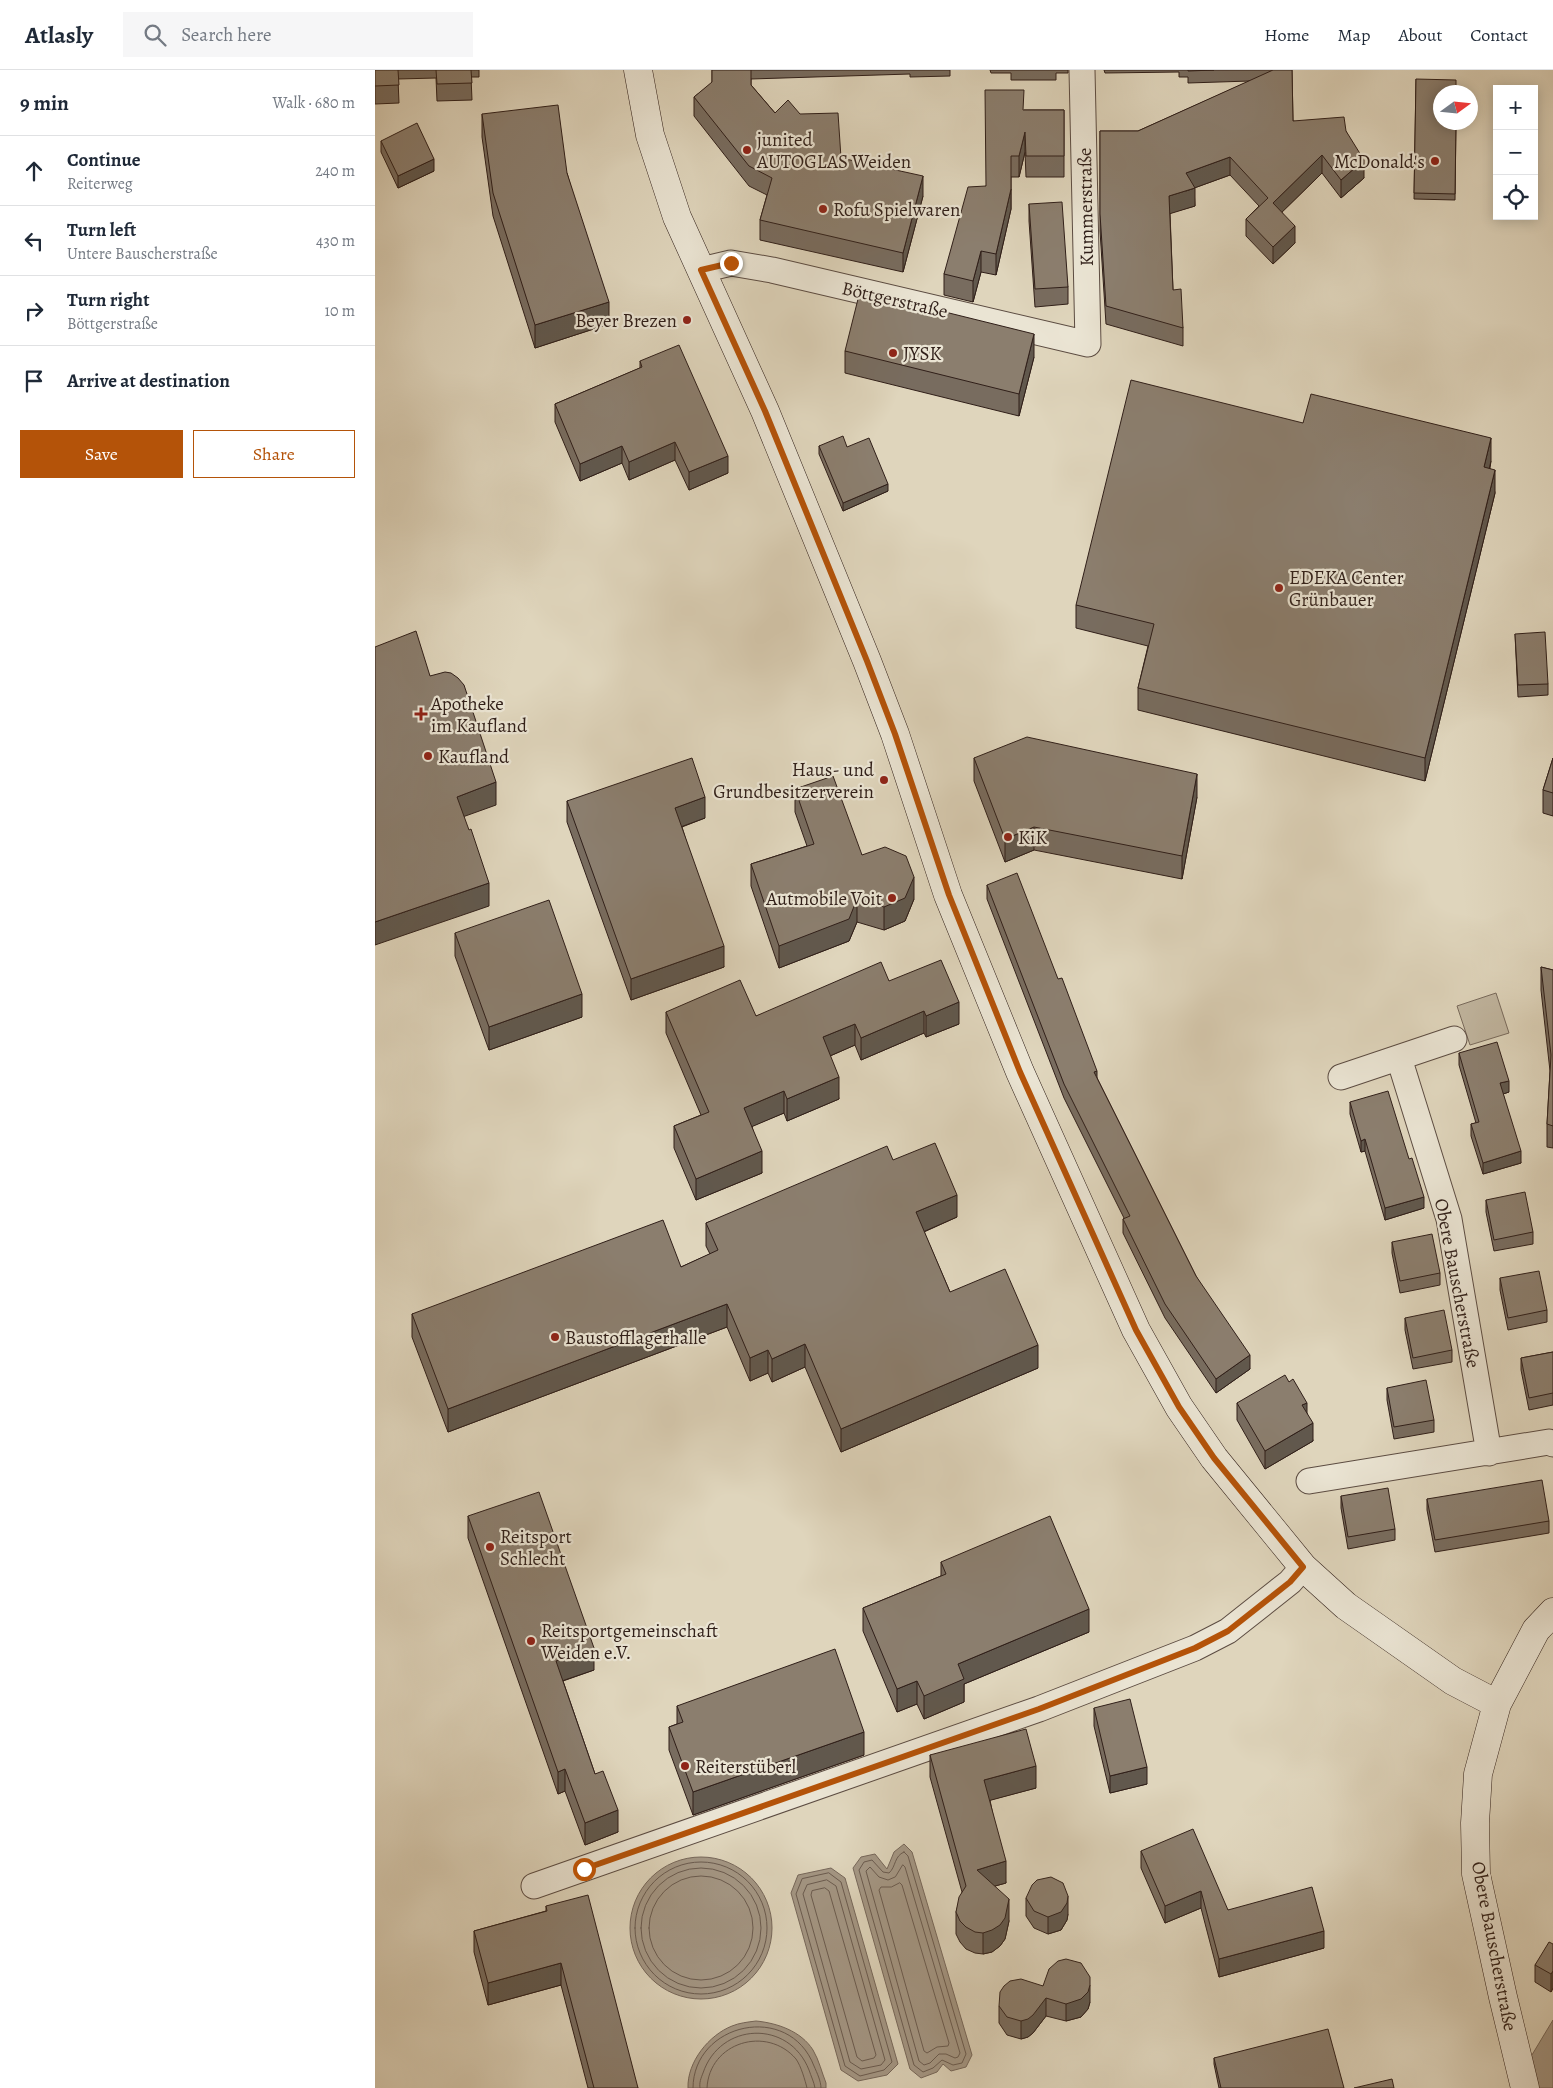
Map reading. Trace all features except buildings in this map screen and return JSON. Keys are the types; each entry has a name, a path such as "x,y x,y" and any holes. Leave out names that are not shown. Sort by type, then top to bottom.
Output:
{"street":[{"path":"638,70 640,90 650,135 677,217 765,411 867,661 895,734 949,895 1020,1072 1136,1330 1179,1407 1214,1458 1303,1567 1346,1606 1453,1681 1497,1704"},
{"name":"Kummerstraße","path":"1083,70 1088,344"},
{"name":"Böttgerstraße","path":"701,270 731,263 772,270 1088,344"},
{"path":"1341,1077 1454,1039"},
{"name":"Obere Bauscherstraße","path":"1399,1058 1449,1219 1489,1453"},
{"path":"1309,1481 1549,1442 1553,1444"},
{"path":"534,1886 1039,1709 1195,1648 1228,1631 1290,1582 1303,1567"},
{"name":"Obere Bauscherstraße","path":"1525,2088 1476,1874 1475,1823 1478,1774 1497,1704 1536,1630 1553,1612"}],"shaded area":[{"path":"1496,993 1509,1033 1470,1045 1457,1006"}],"water":[{"path":"904,1844 912,1852 972,2055 966,2067 951,2071 943,2064 937,2072 921,2078 910,2069 853,1868 861,1857 875,1854 887,1869 894,1852"},
{"path":"701,1857 715,1858 728,1863 740,1869 751,1878 760,1889 766,1901 771,1914 771,1942 766,1955 760,1967 751,1978 740,1987 728,1993 715,1998 701,1999 687,1998 674,1993 662,1987 651,1978 642,1967 636,1955 631,1942 630,1928 631,1914 636,1901 642,1889 651,1878 662,1869 674,1863 687,1858"},
{"path":"831,1868 845,1878 898,2064 887,2075 858,2081 841,2070 791,1893 798,1875"},
{"path":"1553,2020 1553,2088 1512,2088"},
{"path":"756,2021 788,2029 808,2043 817,2058 826,2088 688,2088 691,2069 695,2059 715,2036 732,2026"}],"place":[{"name":"junited AUTOGLAS Weiden","path":"747,150"},
{"name":"McDonald's","path":"1435,161"},
{"name":"Rofu Spielwaren","path":"823,209"},
{"name":"Beyer Brezen","path":"687,320"},
{"name":"JYSK","path":"893,353"},
{"name":"EDEKA Center Grünbauer","path":"1279,588"},
{"name":"Apotheke im Kaufland","path":"421,714"},
{"name":"Kaufland","path":"428,756"},
{"name":"Haus- und Grundbesitzerverein","path":"884,780"},
{"name":"KiK","path":"1008,837"},
{"name":"Autmobile Voit","path":"892,898"},
{"name":"Baustofflagerhalle","path":"555,1337"},
{"name":"Reitsport Schlecht","path":"490,1547"},
{"name":"Reitsportgemeinschaft Weiden e.V.","path":"531,1641"},
{"name":"Reiterstüberl","path":"685,1766"}],"route":[{"path":"584,1869 1039,1709 1195,1648 1228,1631 1290,1582 1303,1567 1214,1458 1179,1407 1136,1330 1020,1072 949,895 895,734 867,661 765,411 702,274 701,270 731,263"}]}
